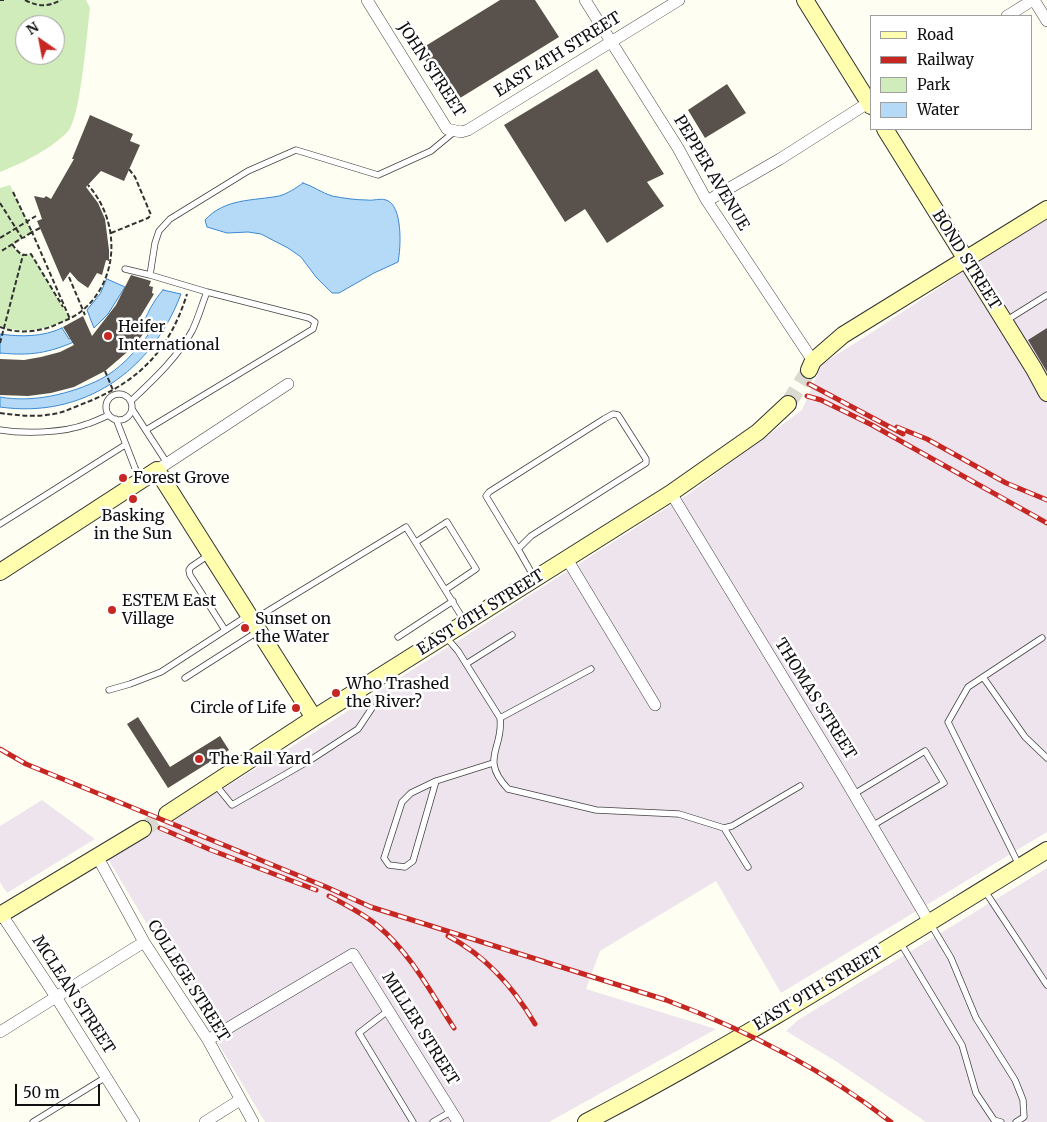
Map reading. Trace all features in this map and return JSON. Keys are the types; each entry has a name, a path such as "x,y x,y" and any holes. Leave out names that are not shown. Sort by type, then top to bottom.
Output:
{"street":[{"name":"JOHN STREET","path":"366,0 447,129 454,132"},
{"name":"PEPPER AVENUE","path":"585,0 678,148 707,201 811,365"},
{"name":"EAST 4TH STREET","path":"454,132 468,130 678,0"},
{"path":"707,201 780,159 870,103 805,0"},
{"path":"1009,15 1033,0 1047,21"},
{"name":"BOND STREET","path":"886,130 1047,393"},
{"path":"811,365 843,334 1047,209"},
{"path":"0,572 288,384"},
{"name":"EAST 6TH STREET","path":"167,814 314,718 671,493 758,432 788,404"},
{"path":"162,467 210,554 314,718"},
{"name":"THOMAS STREET","path":"671,493 854,794 929,922"},
{"path":"567,559 655,705"},
{"path":"0,914 143,829"},
{"name":"EAST 9TH STREET","path":"586,1122 764,1023 1047,850"},
{"name":"COLLEGE STREET","path":"96,856 144,942 208,1040 253,1122"},
{"name":"MCLEAN STREET","path":"0,914 56,997 134,1122"},
{"path":"0,1032 144,942"},
{"name":"MILLER STREET","path":"208,1040 353,954 458,1122"},
{"path":"205,1122 240,1100"}],"lane":[{"path":"150,275 155,243 159,231 164,225 170,219 248,171 296,150 378,175 431,151 454,132"},
{"path":"125,269 309,318 315,322 313,329 146,430"},
{"path":"130,401 149,385 176,354 192,331 208,292"},
{"path":"1005,322 1047,295"},
{"path":"132,409 130,414 124,419 116,419 109,415 106,408 107,402 114,391 122,394 130,401 132,409 146,430 162,467"},
{"path":"518,549 531,536 646,463 646,459 618,415 613,414 604,419 489,492 486,496 535,579"},
{"path":"0,430 14,432 49,431 85,425 109,415"},
{"path":"116,419 134,468 142,480"},
{"path":"0,524 125,445"},
{"path":"416,542 447,522 476,569 445,590"},
{"path":"185,678 253,622 406,527 465,622"},
{"path":"210,554 190,567 189,570 190,575 225,630"},
{"path":"398,636 452,601"},
{"path":"109,690 160,672 225,630 253,622"},
{"path":"445,635 500,718 501,728 493,763 501,781 508,788 596,810 679,814 724,828 732,826 800,786"},
{"path":"466,664 512,635"},
{"path":"1020,867 948,722 968,687 1042,638"},
{"path":"500,718 591,669"},
{"path":"983,677 1025,737 1047,758"},
{"path":"214,782 232,805 312,759 358,728 372,708 358,690"},
{"path":"854,794 925,751 944,783 872,826"},
{"path":"436,781 413,862 405,867 389,865 384,858 402,802 411,793 436,781 493,763"},
{"path":"724,828 748,867"},
{"path":"983,889 1047,985"},
{"path":"929,922 951,958 976,1018 1015,1080 1023,1100 1024,1117 1016,1122"},
{"path":"899,940 962,1045 976,1093 994,1120 1001,1122"},
{"path":"389,1010 358,1034 413,1122"},
{"path":"33,1122 106,1078"},
{"path":"433,1122 452,1111"}],"path":[{"path":"25,0 38,6 51,5 61,0"},
{"path":"110,233 148,218 151,215 135,177 129,169"},
{"path":"0,327 4,330 26,331 44,329 71,321 94,298 109,272 112,248 110,233 102,208 88,186"},
{"path":"13,192 71,321"},
{"path":"0,203 22,238"},
{"path":"0,238 36,216"},
{"path":"0,252 40,228"},
{"path":"12,244 19,254 31,254 71,321"},
{"path":"0,343 23,255"},
{"path":"69,277 85,315"},
{"path":"0,413 16,415 63,412 114,391 134,377 163,346 174,328 189,287"},
{"path":"105,371 114,391"}],"shaded area":[{"path":"1047,216 1047,832 781,993 716,881 600,951 586,989 716,1029 549,1122 265,1122 108,859 296,744 690,493 802,410 822,364"},
{"path":"42,800 95,839 7,893 0,882 0,826"},
{"path":"1047,868 1047,1122 926,1122 837,1062 786,1031 798,1020"}],"green space":[{"path":"0,0 86,0 90,8 83,72 73,121 69,130 55,143 27,160 0,172"},
{"path":"10,185 32,232 12,245 22,254 31,254 70,319 36,330 0,328 0,188"}],"water":[{"path":"303,183 332,196 358,200 384,199 392,204 400,228 398,262 339,293 332,293 316,277 301,257 288,248 261,234 248,232 227,233 207,227 205,220 221,208 230,204 279,196"},
{"path":"107,279 125,287 108,314 94,328 87,310 100,294"},
{"path":"163,290 181,294 168,321 152,346 133,367 111,384 86,397 59,405 30,409 0,407 0,397 25,399 65,393 101,379 115,370 148,335 142,329 143,324 150,308"},
{"path":"62,328 69,339 74,337 76,341 39,353 0,354 0,334 32,336"}],"building":[{"path":"500,0 535,0 559,37 452,103 419,50"},
{"path":"597,69 664,174 647,182 664,206 607,243 585,209 565,222 504,125"},
{"path":"727,84 746,113 705,138 688,110"},
{"name":"Heifer International","path":"90,115 133,134 130,141 140,145 124,181 101,171 86,187 98,203 105,219 109,250 109,261 106,260 102,275 97,273 88,288 70,272 63,282 37,221 42,219 34,196 44,198 46,196 51,199 74,159 72,159"},
{"name":"Heifer International","path":"131,275 151,281 149,286 153,287 152,293 154,294 134,327 144,333 132,348 105,371 74,387 28,396 0,395 0,359 24,360 41,357 60,352 74,345 63,327 83,316 92,336 116,305"},
{"path":"1047,328 1047,372 1028,340"},
{"name":"The Rail Yard","path":"138,717 170,767 220,736 229,750 168,788 127,724"}],"tunnel":[{"path":"788,404 809,370"},
{"path":"143,829 167,814"}],"railway":[{"path":"809,384 903,434"},
{"path":"807,396 821,400 872,425 1047,523"},
{"path":"897,427 927,439 1006,483 1047,500"},
{"path":"0,749 26,764 371,907 666,1000 725,1024 811,1068 891,1122"},
{"path":"160,828 211,850 316,890"},
{"path":"329,896 367,918 390,937 420,974 454,1028"},
{"path":"448,936 475,953 498,974 518,998 535,1024"}],"place":[{"name":"Heifer International","path":"108,336"},
{"name":"Forest Grove","path":"123,478"},
{"name":"Basking in the Sun","path":"133,499"},
{"name":"ESTEM East Village","path":"112,610"},
{"name":"Sunset on the Water","path":"245,628"},
{"name":"Who Trashed the River?","path":"336,693"},
{"name":"Circle of Life","path":"296,708"},
{"name":"The Rail Yard","path":"199,759"}]}
